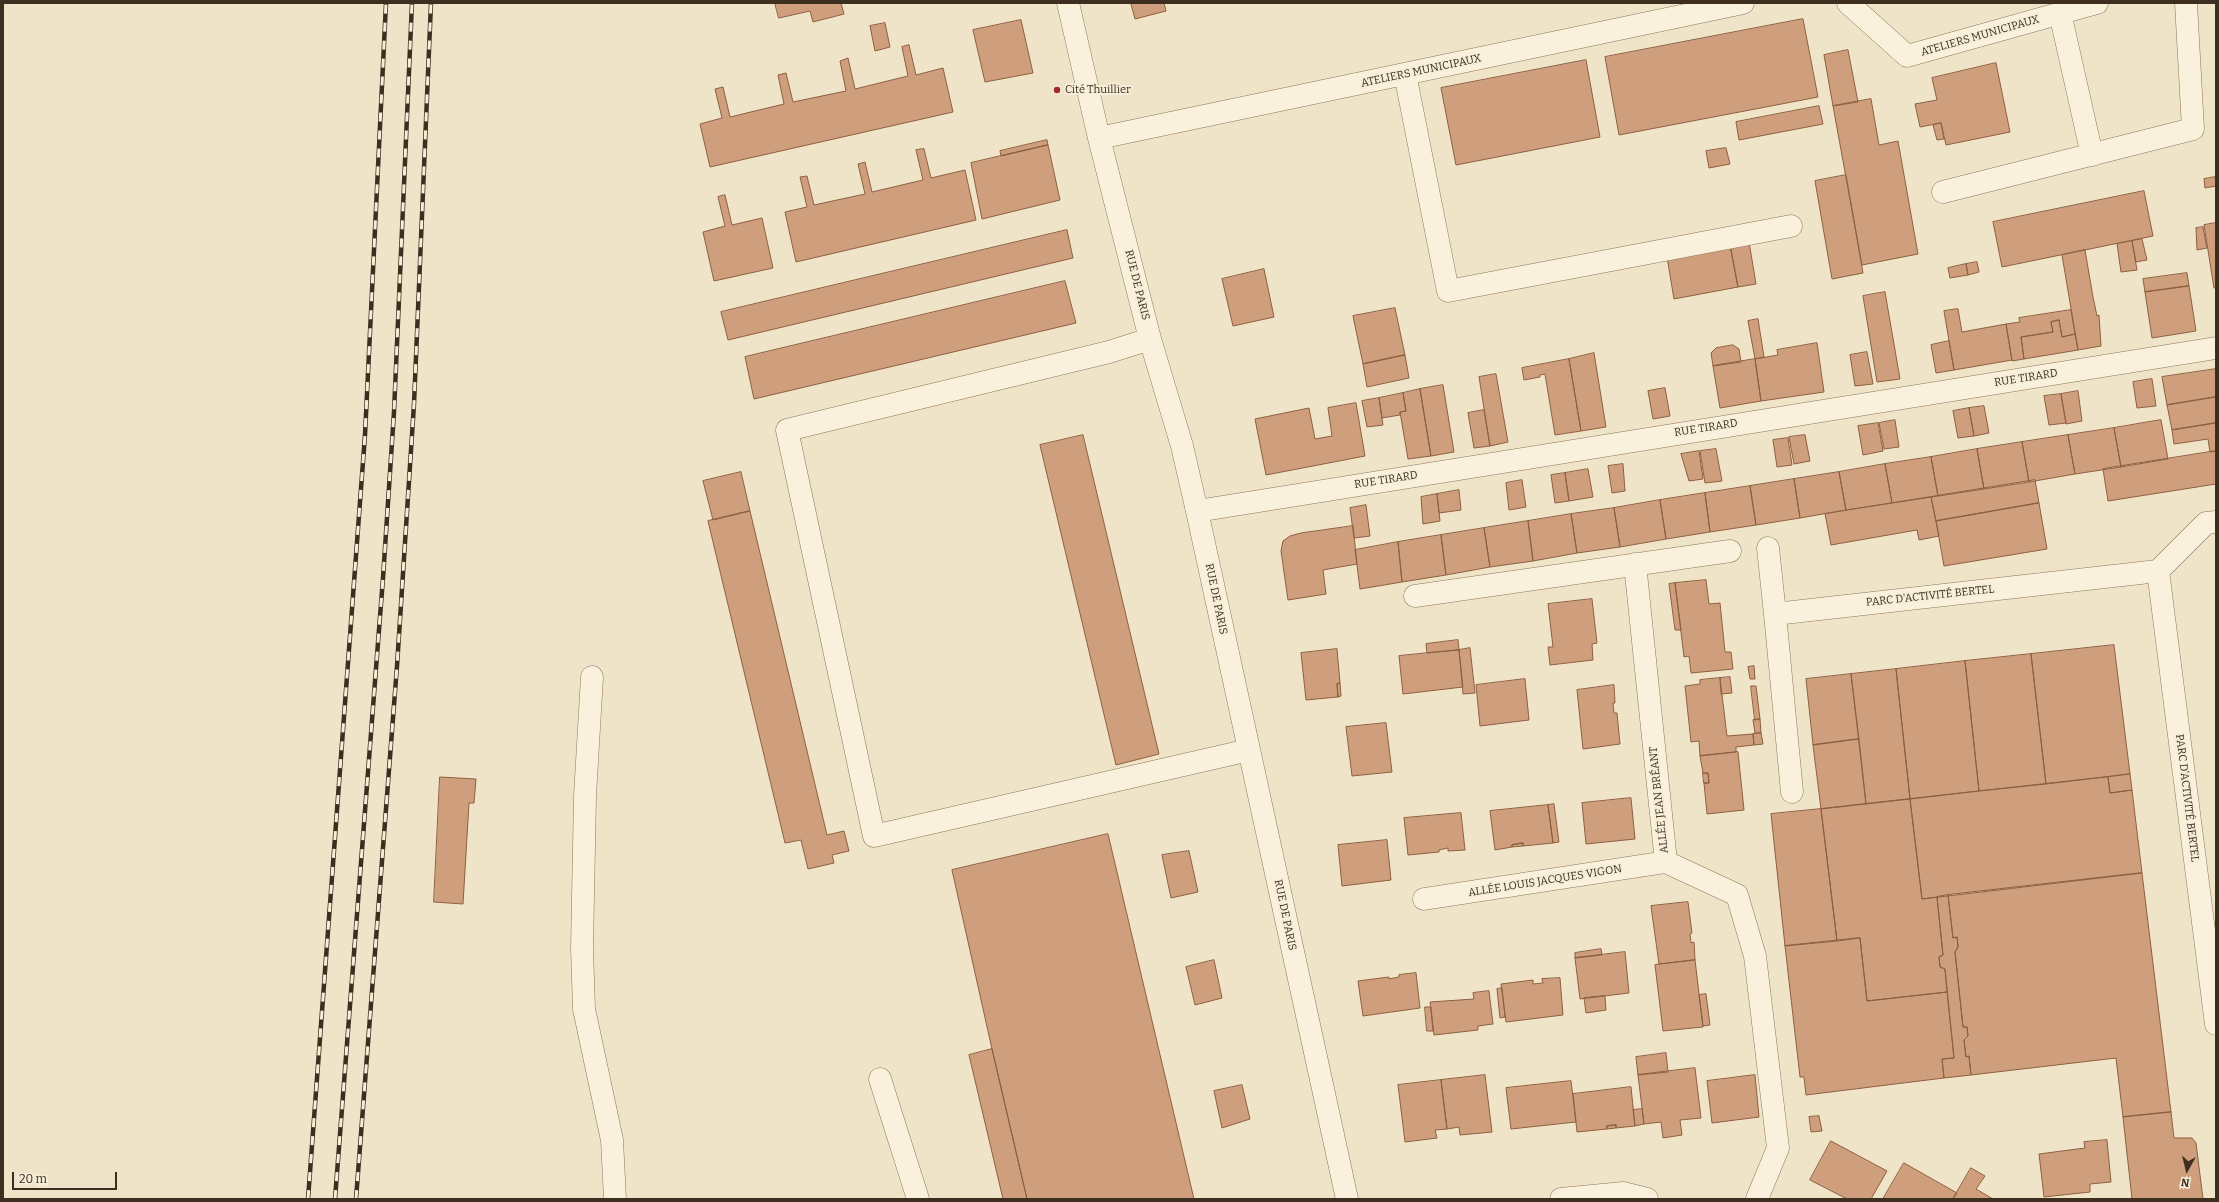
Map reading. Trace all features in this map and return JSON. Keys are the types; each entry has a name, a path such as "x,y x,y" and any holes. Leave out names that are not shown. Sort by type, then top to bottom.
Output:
{"street":[{"name":"RUE DE PARIS","path":"1068,3 1099,138 1150,339 1182,446 1347,1199"},
{"name":"ATELIERS MUNICIPAUX","path":"1099,138 1743,3"},
{"name":"ATELIERS MUNICIPAUX","path":"1848,3 1907,56 2097,3"},
{"path":"1943,192 2193,129 2186,3"},
{"path":"2060,13 2092,155"},
{"path":"1405,74 1448,291 1791,226"},
{"path":"1150,339 1109,352 787,430 874,836 1249,750"},
{"name":"RUE TIRARD","path":"1197,511 2216,348"},
{"path":"2158,571 2206,523 2216,522"},
{"path":"1768,548 1792,792"},
{"path":"1415,596 1730,551"},
{"name":"ALLÉE JEAN BRÉANT","path":"1635,564 1666,862 1737,895 1755,956 1778,1148 1757,1199"},
{"name":"PARC D'ACTIVITÉ BERTEL","path":"1774,614 2158,571 2216,1024"},
{"path":"592,677 585,820 582,948 584,1009 612,1140 615,1199"},
{"name":"ALLÉE LOUIS JACQUES VIGON","path":"1424,899 1666,862"},
{"path":"880,1079 918,1199"},
{"path":"1561,1199 1597,1197 1623,1193 1647,1199"}],"building":[{"path":"775,3 841,3 844,14 813,22 810,11 779,18"},
{"path":"1164,3 1166,11 1135,19 1131,4"},
{"path":"1803,19 1818,97 1619,135 1605,57"},
{"path":"1021,20 1033,73 985,82 973,30"},
{"path":"885,23 890,47 875,51 870,26"},
{"path":"909,45 916,75 943,68 953,112 710,167 700,124 722,118 715,89 723,87 730,117 784,104 778,75 786,73 793,102 846,91 840,61 848,58 855,89 908,76 902,47"},
{"path":"1848,50 1858,102 1833,106 1824,55"},
{"path":"1586,60 1600,137 1456,165 1441,88"},
{"path":"1996,63 2010,132 1946,145 1941,123 1920,127 1915,104 1937,100 1932,78"},
{"path":"1871,99 1879,145 1898,141 1918,254 1862,265 1833,106"},
{"path":"1819,106 1823,124 1739,140 1736,122"},
{"path":"1941,123 1944,139 1937,140 1933,125"},
{"path":"1047,140 1048,145 1001,156 1000,151"},
{"path":"1048,145 1060,200 982,219 971,163"},
{"path":"1726,148 1730,164 1709,168 1706,151"},
{"path":"924,149 931,178 965,170 976,220 796,262 785,212 807,207 800,177 807,176 814,205 865,194 858,164 865,162 872,192 923,180 916,150"},
{"path":"1846,175 1863,273 1832,279 1815,181"},
{"path":"2215,177 2216,186 2205,188 2204,179"},
{"path":"2144,191 2153,236 2002,267 1993,222"},
{"path":"725,195 732,225 762,218 773,268 714,281 703,232 725,226 718,197"},
{"path":"2216,223 2216,288 2214,288 2204,225"},
{"path":"2203,227 2207,248 2197,250 2196,228"},
{"path":"1067,230 1073,258 728,340 721,312"},
{"path":"2142,239 2147,260 2136,262 2132,241"},
{"path":"2132,241 2137,270 2121,272 2117,244"},
{"path":"1749,242 1756,284 1738,287 1730,245"},
{"path":"1730,245 1738,287 1674,299 1667,257"},
{"path":"2085,250 2097,316 2099,315 2101,346 2078,350 2062,255"},
{"path":"1977,262 1979,272 1968,275 1966,264"},
{"path":"1966,264 1968,275 1950,278 1948,268"},
{"path":"1264,269 1274,317 1233,326 1222,279"},
{"path":"2187,273 2189,286 2145,292 2143,279"},
{"path":"1065,281 1076,323 754,399 745,357"},
{"path":"2189,286 2196,331 2152,338 2145,292"},
{"path":"1885,292 1900,379 1877,382 1863,296"},
{"path":"1395,308 1405,355 1363,364 1353,316"},
{"path":"1958,309 1962,332 2006,324 2012,360 1954,370 1944,311"},
{"path":"2071,310 2075,334 2062,337 2059,320 2051,322 2053,332 2021,337 2024,359 2012,361 2006,324 2020,322 2019,318"},
{"path":"1758,319 1764,357 1755,359 1748,321"},
{"path":"2059,320 2062,337 2075,334 2078,350 2024,359 2021,337 2053,332 2051,322"},
{"path":"1949,341 1954,370 1936,373 1931,345"},
{"path":"1817,343 1824,392 1761,401 1755,359 1778,355 1777,350"},
{"path":"1733,345 1739,349 1741,362 1713,366 1711,353 1716,348"},
{"path":"1867,352 1873,384 1855,386 1850,355"},
{"path":"1594,353 1606,427 1581,431 1569,359"},
{"path":"1405,355 1409,378 1367,387 1363,364"},
{"path":"1569,359 1581,431 1555,435 1545,374 1540,375 1540,377 1524,380 1522,368"},
{"path":"1755,359 1761,401 1720,408 1713,366"},
{"path":"2216,369 2216,397 2167,405 2162,377"},
{"path":"1496,374 1508,442 1490,446 1479,377"},
{"path":"2152,379 2156,406 2137,408 2133,382"},
{"path":"1443,385 1454,452 1431,456 1420,389"},
{"path":"1665,388 1670,416 1653,419 1648,391"},
{"path":"1420,389 1431,456 1408,459 1400,412 1406,411 1403,393"},
{"path":"2078,391 2082,421 2066,424 2061,394"},
{"path":"1403,393 1406,411 1400,412 1400,415 1382,418 1379,398"},
{"path":"2061,394 2066,423 2049,425 2044,396"},
{"path":"2216,397 2216,423 2172,430 2167,405"},
{"path":"1379,398 1383,425 1367,427 1362,401"},
{"path":"1356,403 1365,456 1266,475 1255,419 1309,408 1315,439 1332,436 1328,408"},
{"path":"1984,406 1989,433 1974,436 1969,408"},
{"path":"1969,408 1974,436 1958,438 1953,411"},
{"path":"1484,410 1490,446 1474,448 1468,413"},
{"path":"1895,420 1899,447 1884,449 1879,423"},
{"path":"2161,420 2168,459 2121,467 2114,428"},
{"path":"1878,423 1883,451 1863,455 1858,426"},
{"path":"2216,423 2216,451 2210,452 2208,439 2174,444 2172,430"},
{"path":"2114,428 2121,467 2075,474 2068,435"},
{"path":"1083,435 1159,754 1116,765 1040,445"},
{"path":"1805,435 1810,461 1794,464 1789,437"},
{"path":"2068,435 2075,474 2029,482 2022,442"},
{"path":"1788,438 1792,465 1777,467 1773,440"},
{"path":"2022,442 2029,482 1984,489 1977,449"},
{"path":"1716,449 1722,481 1705,483 1700,451"},
{"path":"1977,449 1984,489 1938,496 1931,457"},
{"path":"1699,451 1703,479 1689,481 1681,454"},
{"path":"2216,451 2216,484 2108,501 2103,469"},
{"path":"1931,457 1938,496 1892,503 1885,464"},
{"path":"1623,464 1625,491 1612,493 1608,466"},
{"path":"1885,464 1892,503 1846,510 1839,472"},
{"path":"1588,469 1593,497 1569,501 1565,473"},
{"path":"741,472 750,511 713,520 703,481"},
{"path":"1839,472 1846,510 1800,518 1794,479"},
{"path":"1565,473 1569,501 1555,503 1551,475"},
{"path":"1794,479 1800,518 1756,525 1750,486"},
{"path":"1522,480 1526,507 1509,510 1506,483"},
{"path":"2035,480 2039,503 1936,521 1931,497"},
{"path":"1750,486 1756,525 1710,532 1705,493"},
{"path":"1459,490 1461,510 1439,513 1437,494"},
{"path":"1705,493 1710,532 1666,539 1660,500"},
{"path":"1437,494 1440,521 1423,524 1421,497"},
{"path":"1931,497 1939,536 1919,540 1917,530 1831,545 1825,514"},
{"path":"1660,500 1666,539 1620,547 1614,508"},
{"path":"2039,503 2047,549 1944,566 1936,521"},
{"path":"1366,505 1370,536 1354,538 1350,508"},
{"path":"1614,508 1620,547 1577,553 1571,514"},
{"path":"750,511 827,835 844,831 849,851 832,855 834,863 808,869 801,840 785,843 708,521"},
{"path":"1571,514 1577,553 1533,561 1528,521"},
{"path":"1528,521 1533,561 1490,567 1484,528"},
{"path":"1353,526 1357,564 1323,570 1326,594 1288,600 1281,551 1283,541 1290,536 1301,533"},
{"path":"1484,528 1490,567 1446,575 1441,535"},
{"path":"1441,535 1446,575 1402,582 1398,542"},
{"path":"1398,542 1402,582 1360,589 1355,550"},
{"path":"1706,580 1709,604 1720,603 1725,652 1731,652 1733,669 1691,673 1689,656 1684,657 1675,583"},
{"path":"1675,583 1681,630 1675,630 1669,584"},
{"path":"1592,599 1597,643 1592,644 1593,660 1550,665 1548,647 1553,647 1548,604"},
{"path":"1458,640 1459,650 1427,653 1426,644"},
{"path":"2114,645 2130,774 2046,784 2031,654"},
{"path":"1470,648 1475,693 1463,694 1459,650"},
{"path":"1337,649 1340,683 1337,684 1338,697 1306,700 1301,653"},
{"path":"1459,650 1463,687 1403,694 1399,656"},
{"path":"2031,654 2046,784 1979,791 1965,661"},
{"path":"1965,661 1979,791 1910,799 1896,669"},
{"path":"1754,666 1755,679 1750,679 1748,667"},
{"path":"1896,669 1910,799 1866,804 1851,674"},
{"path":"1851,674 1859,739 1813,745 1806,679"},
{"path":"1730,677 1732,693 1721,694 1720,678"},
{"path":"1720,678 1727,736 1753,734 1754,745 1736,747 1736,752 1700,756 1699,741 1691,742 1685,686 1700,684 1700,680"},
{"path":"1525,679 1529,720 1480,726 1476,685"},
{"path":"1340,683 1341,696 1338,697 1337,684"},
{"path":"1614,685 1614,713 1617,713 1620,744 1583,749 1577,690"},
{"path":"1751,686 1756,686 1760,719 1755,720"},
{"path":"1760,719 1761,733 1755,733 1753,720"},
{"path":"1386,723 1392,772 1352,776 1346,727"},
{"path":"1761,733 1763,744 1754,745 1753,734"},
{"path":"1859,739 1866,804 1821,809 1813,745"},
{"path":"1738,752 1744,810 1707,814 1704,783 1709,783 1708,773 1703,773 1700,756"},
{"path":"1703,773 1708,773 1709,783 1704,783"},
{"path":"2130,774 2132,790 2110,793 2108,777"},
{"path":"440,777 476,779 474,803 469,803 463,904 434,902"},
{"path":"2108,777 2110,793 2132,790 2142,873 1922,899 1910,799"},
{"path":"1631,798 1635,839 1586,844 1582,803"},
{"path":"1910,799 1922,899 1937,897 1943,955 1939,957 1940,967 1945,969 1947,992 1867,1001 1860,938 1837,941 1821,809"},
{"path":"1554,804 1559,842 1553,843 1548,805"},
{"path":"1548,805 1553,843 1523,846 1523,843 1512,845 1512,847 1495,850 1490,811"},
{"path":"1821,809 1837,941 1785,946 1771,814"},
{"path":"1461,813 1465,850 1448,851 1448,848 1439,850 1439,852 1408,855 1404,818"},
{"path":"1108,834 1194,1199 1027,1199 952,870"},
{"path":"1387,840 1391,880 1342,886 1338,845"},
{"path":"1523,843 1523,846 1512,847 1512,845"},
{"path":"1189,851 1198,892 1171,898 1162,855"},
{"path":"2142,873 2171,1112 2123,1117 2116,1058 1971,1075 1969,1056 1966,1057 1964,1040 1968,1036 1967,1027 1963,1027 1955,952 1958,947 1957,937 1953,938 1948,895"},
{"path":"1948,895 1953,938 1957,937 1958,947 1955,952 1963,1027 1967,1027 1968,1036 1964,1040 1966,1057 1969,1056 1971,1075 1944,1078 1942,1059 1954,1058 1945,969 1940,967 1939,957 1943,955 1937,897"},
{"path":"1688,902 1692,933 1690,934 1691,943 1694,942 1695,960 1659,964 1651,906"},
{"path":"1860,938 1867,1001 1947,992 1954,1058 1942,1059 1944,1078 1806,1095 1804,1077 1800,1077 1785,946"},
{"path":"1601,949 1602,955 1575,958 1575,953"},
{"path":"1625,952 1629,993 1580,999 1575,958"},
{"path":"1214,960 1222,998 1195,1005 1186,967"},
{"path":"1695,960 1703,1027 1663,1031 1655,965"},
{"path":"1416,973 1420,1008 1363,1016 1358,981 1389,977 1389,979 1399,977 1399,975"},
{"path":"1560,978 1563,1015 1506,1022 1501,984 1533,980 1533,984 1543,983 1542,979"},
{"path":"1502,988 1505,1017 1500,1018 1497,989"},
{"path":"1489,991 1493,1024 1478,1026 1478,1030 1434,1035 1430,1002 1474,999 1473,993"},
{"path":"1706,994 1710,1025 1703,1026 1699,995"},
{"path":"1605,996 1606,1010 1586,1013 1584,998"},
{"path":"1425,1007 1431,1007 1433,1031 1427,1031"},
{"path":"992,1049 1027,1199 1003,1199 969,1055"},
{"path":"1666,1053 1668,1072 1638,1075 1636,1057"},
{"path":"1695,1068 1701,1118 1680,1120 1682,1135 1663,1138 1661,1122 1644,1124 1638,1075"},
{"path":"1485,1075 1492,1132 1460,1135 1459,1127 1447,1129 1441,1080"},
{"path":"1755,1075 1759,1117 1712,1123 1707,1081"},
{"path":"1441,1080 1447,1129 1435,1130 1437,1138 1405,1142 1398,1085"},
{"path":"1571,1081 1576,1122 1511,1129 1506,1088"},
{"path":"1242,1085 1250,1119 1222,1128 1214,1091"},
{"path":"1631,1087 1635,1126 1616,1128 1616,1125 1607,1126 1607,1129 1577,1132 1573,1094"},
{"path":"1642,1109 1644,1124 1635,1126 1633,1110"},
{"path":"2171,1112 2174,1138 2192,1138 2196,1143 2203,1199 2132,1199 2123,1117"},
{"path":"1819,1116 1822,1131 1811,1132 1809,1117"},
{"path":"1616,1125 1616,1128 1607,1129 1607,1126"},
{"path":"2107,1140 2111,1182 2090,1184 2090,1192 2044,1197 2039,1154 2085,1148 2084,1142"},
{"path":"1831,1141 1887,1171 1871,1199 1847,1199 1810,1180"},
{"path":"1904,1163 1957,1193 1953,1199 1883,1199"},
{"path":"1971,1168 1985,1176 1976,1189 1993,1199 1953,1199"}],"railway":[{"path":"308,1199 365,435 386,3"},
{"path":"335,1199 383,578 394,412 412,3"},
{"path":"356,1199 397,666 414,404 431,3"}],"place":[{"name":"Cité Thuillier","path":"1057,90"}]}
